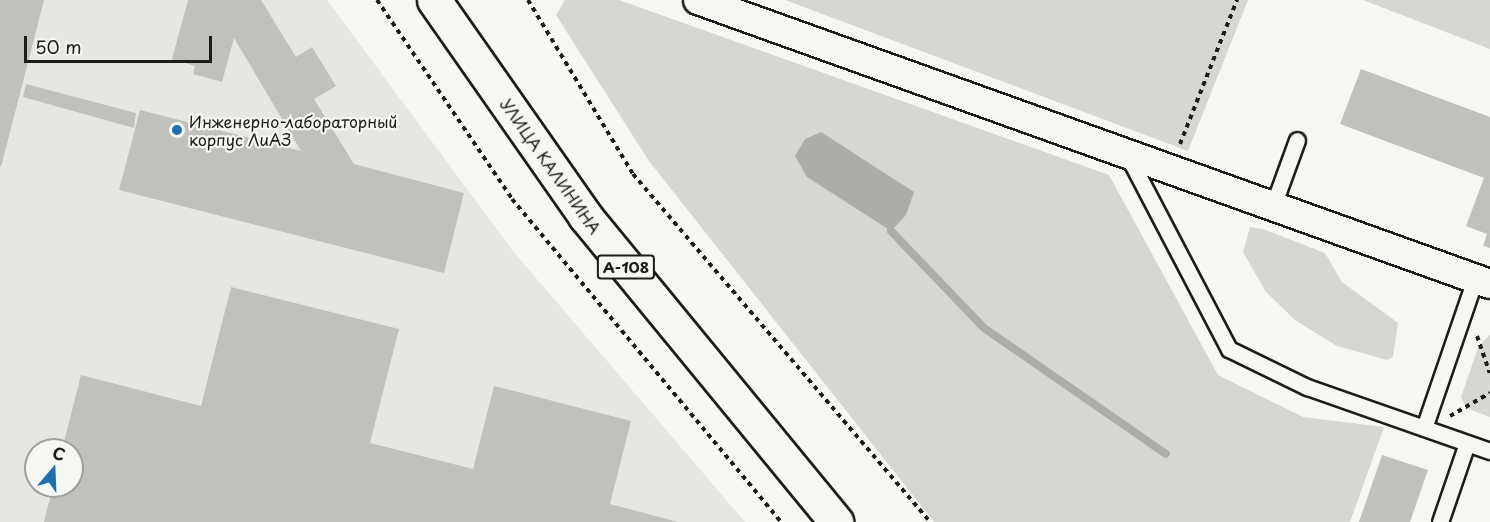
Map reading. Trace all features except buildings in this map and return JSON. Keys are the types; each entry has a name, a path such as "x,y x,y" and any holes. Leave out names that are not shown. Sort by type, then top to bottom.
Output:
{"highway":[{"name":"УЛИЦА КАЛИНИНА","path":"434,0 585,216 836,522"}],"street":[{"path":"698,0 1483,281"}],"lane":[{"path":"1273,206 1297,140"},
{"path":"1127,154 1229,349 1307,387 1490,451"},
{"path":"1424,428 1483,281"},
{"path":"1440,522 1467,443"}],"path":[{"path":"377,0 512,199 781,522"},
{"path":"528,0 633,174 930,522"},
{"path":"1170,170 1237,0"},
{"path":"1424,428 1490,393"}],"shaded area":[{"path":"0,0 327,0 513,251 745,522 0,522"},
{"path":"565,0 619,0 1109,175 1218,375 1303,417 1384,427 1350,522 934,522 649,161 556,15"},
{"path":"785,0 1248,0 1188,151"},
{"path":"1363,0 1490,0 1490,49"},
{"path":"821,132 914,192 906,215 891,231 807,177 795,156 805,139"},
{"path":"1250,227 1263,229 1325,253 1342,282 1398,323 1393,357 1387,360 1337,346 1295,320 1266,292 1243,252"},
{"path":"1490,335 1490,417 1466,408 1461,397 1479,345"}],"waterway":[{"path":"891,231 984,328 1166,454"}],"place":[{"name":"Инженерно-лабораторный корпус ЛиАЗ","path":"177,130"}]}
